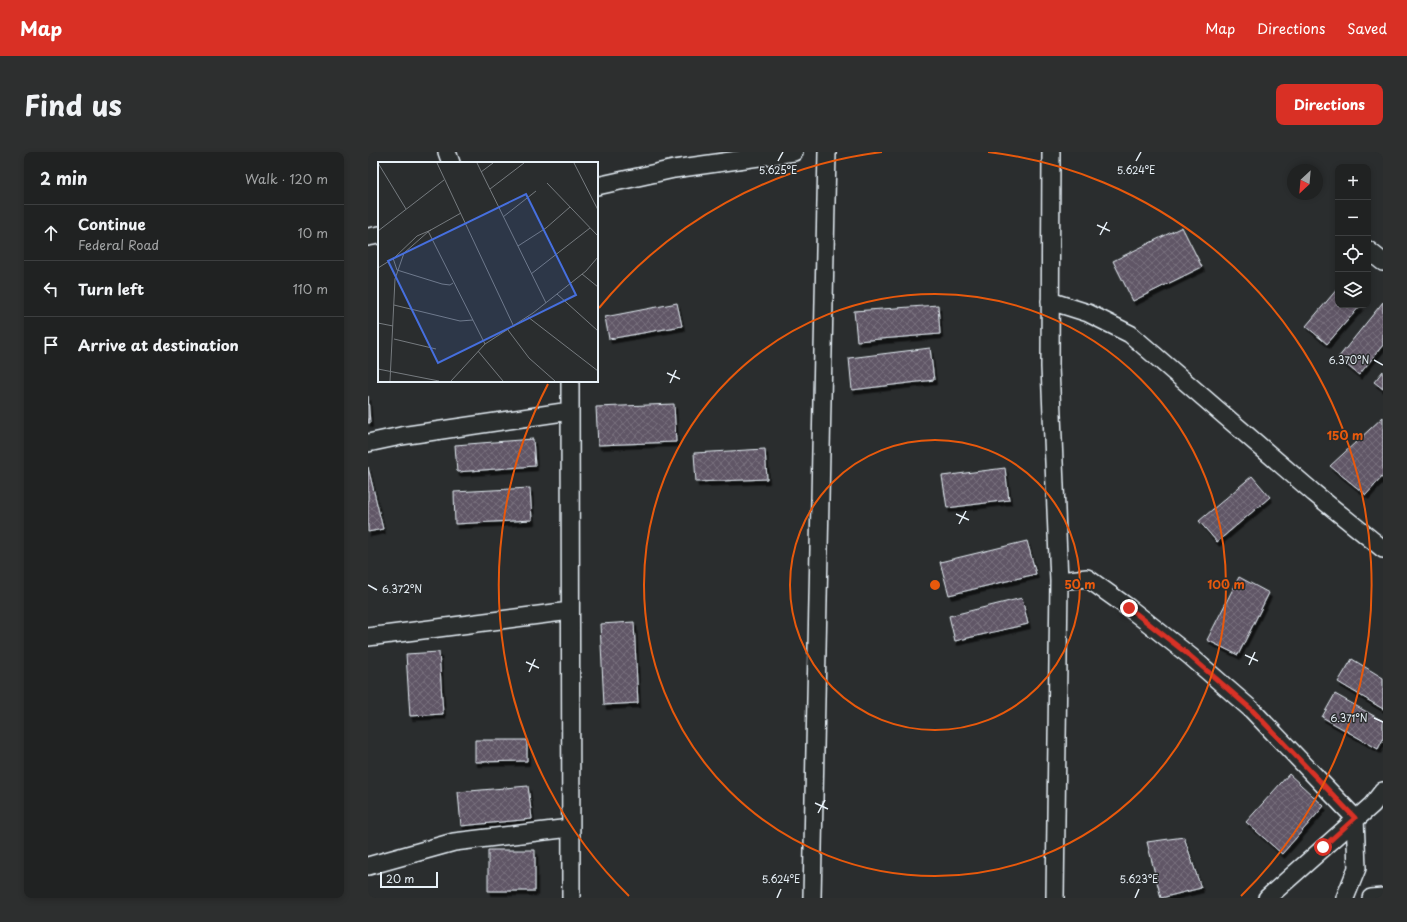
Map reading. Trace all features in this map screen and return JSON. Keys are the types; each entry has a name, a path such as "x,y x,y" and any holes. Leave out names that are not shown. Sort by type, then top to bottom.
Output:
{"street":[{"path":"447,152 451,162"},
{"path":"598,186 674,169 708,158 794,152"},
{"path":"812,898 827,152"},
{"path":"1051,152 1050,367 1059,581 1055,898"},
{"path":"368,237 378,235"},
{"path":"1371,252 1383,262"},
{"path":"1050,301 1088,313 1130,334 1314,493 1383,549"},
{"path":"570,382 570,898"},
{"path":"368,443 401,436 570,411"},
{"path":"1059,581 1087,578 1129,608 1190,656 1252,710 1355,818 1357,868 1345,898"},
{"path":"368,637 570,612"},
{"path":"1267,898 1355,818 1372,805 1383,791"},
{"path":"368,866 454,842 570,828"},
{"path":"1371,898 1383,896"}],"building":[{"path":"1182,227 1202,267 1133,301 1113,261"},
{"path":"1335,292 1335,308 1358,308 1327,344 1306,326"},
{"path":"1383,302 1383,345 1359,375 1338,358"},
{"path":"677,303 682,326 609,339 605,317"},
{"path":"938,305 940,334 857,341 854,311"},
{"path":"930,348 934,380 852,390 849,358"},
{"path":"1383,371 1383,389 1374,382"},
{"path":"368,396 370,423 368,423"},
{"path":"674,404 676,442 598,445 596,407"},
{"path":"1383,417 1383,476 1366,495 1330,466"},
{"path":"533,439 535,466 457,472 455,445"},
{"path":"765,449 767,479 696,482 694,453"},
{"path":"368,467 383,529 368,532"},
{"path":"1005,468 1009,500 947,508 942,476"},
{"path":"1252,476 1270,497 1217,542 1199,521"},
{"path":"530,488 532,520 455,524 454,492"},
{"path":"1027,541 1036,574 949,595 940,562"},
{"path":"1239,577 1269,593 1238,655 1207,640"},
{"path":"1022,598 1028,624 955,641 949,616"},
{"path":"634,622 638,703 604,705 600,624"},
{"path":"439,652 443,714 410,716 406,654"},
{"path":"1352,659 1383,678 1383,709 1338,682"},
{"path":"1335,694 1383,721 1383,739 1378,749 1322,717"},
{"path":"475,740 527,740 527,761 475,762"},
{"path":"1289,774 1324,806 1282,854 1246,822"},
{"path":"528,786 532,819 461,826 458,792"},
{"path":"1184,837 1201,888 1161,898 1147,842"},
{"path":"488,850 535,850 535,891 488,891"}],"route":[{"path":"1129,608 1190,656 1252,710 1355,818 1323,847"}]}
